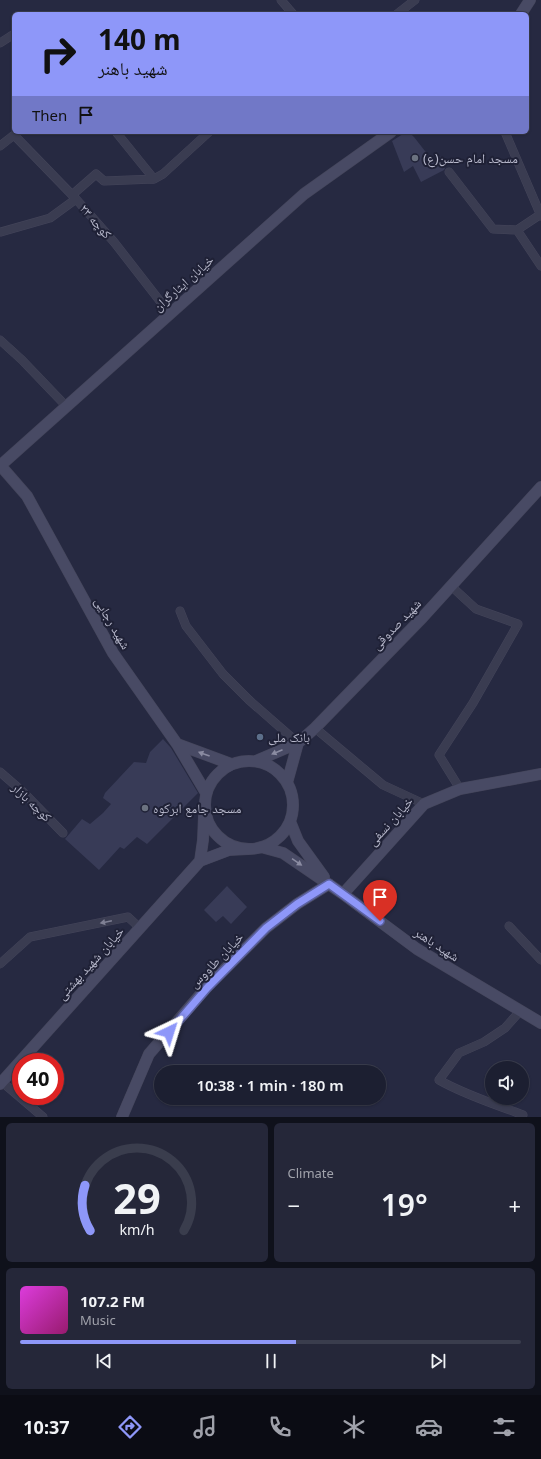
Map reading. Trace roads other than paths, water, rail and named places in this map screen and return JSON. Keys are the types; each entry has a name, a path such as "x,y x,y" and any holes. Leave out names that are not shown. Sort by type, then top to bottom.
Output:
{"street":[{"path":"281,0 291,12"},
{"path":"400,12 415,0"},
{"path":"522,12 530,0"},
{"path":"0,44 12,35"},
{"path":"118,134 154,179"},
{"path":"2,232 50,218 74,197 96,174 104,181 154,179 164,174 207,134"},
{"name":"خیابان ایثارگران","path":"0,465 304,194 388,134"},
{"path":"449,172 493,229 517,230 541,215 506,134"},
{"name":"کوچه ۲۳","path":"0,146 14,135 74,197 114,242 170,314"},
{"path":"517,230 541,266"},
{"path":"0,340 22,360 66,406"},
{"name":"شهید رجایی","path":"0,465 27,496 113,653 177,744 206,793"},
{"name":"شهید صدوقی","path":"256,761 298,743 315,728 422,618 541,487"},
{"path":"451,586 476,609 518,624 474,703 439,755 460,789"},
{"path":"180,611 186,626 223,674 249,700 298,743 287,783"},
{"path":"315,728 383,785 424,804"},
{"path":"177,744 231,764"},
{"path":"244,761 256,761 268,765 279,772 287,783 292,795 293,808 290,821 283,833 273,842 261,847 229,850 200,861 203,840 204,807 206,793 211,781 220,771 231,764 244,761"},
{"name":"کوچه بازار","path":"0,772 23,792 63,833"},
{"name":"خیابان نسفی","path":"343,894 424,804 460,789 541,774"},
{"path":"204,807 207,820 213,832 223,841 235,847 248,849"},
{"path":"290,821 298,841 329,884"},
{"name":"شهید باهنر","path":"261,847 283,853 343,894 417,949 541,1023"},
{"name":"خیابان شهید بهشتی","path":"1,1083 200,861"},
{"name":"خیابان طاووس","path":"122,1117 149,1054 207,988 266,928 297,904 329,884"},
{"path":"0,964 30,937 128,917 140,928"},
{"path":"509,926 541,960"},
{"path":"521,1010 505,1028 484,1042 459,1053 438,1080 456,1089 524,1115"},
{"path":"1,1083 43,1117"}],"place":[{"name":"مسجد امام حسن(ع)","path":"415,158"},
{"name":"بانک ملی","path":"260,737"},
{"name":"مسجد جامع ابرکوه","path":"145,808"}]}
